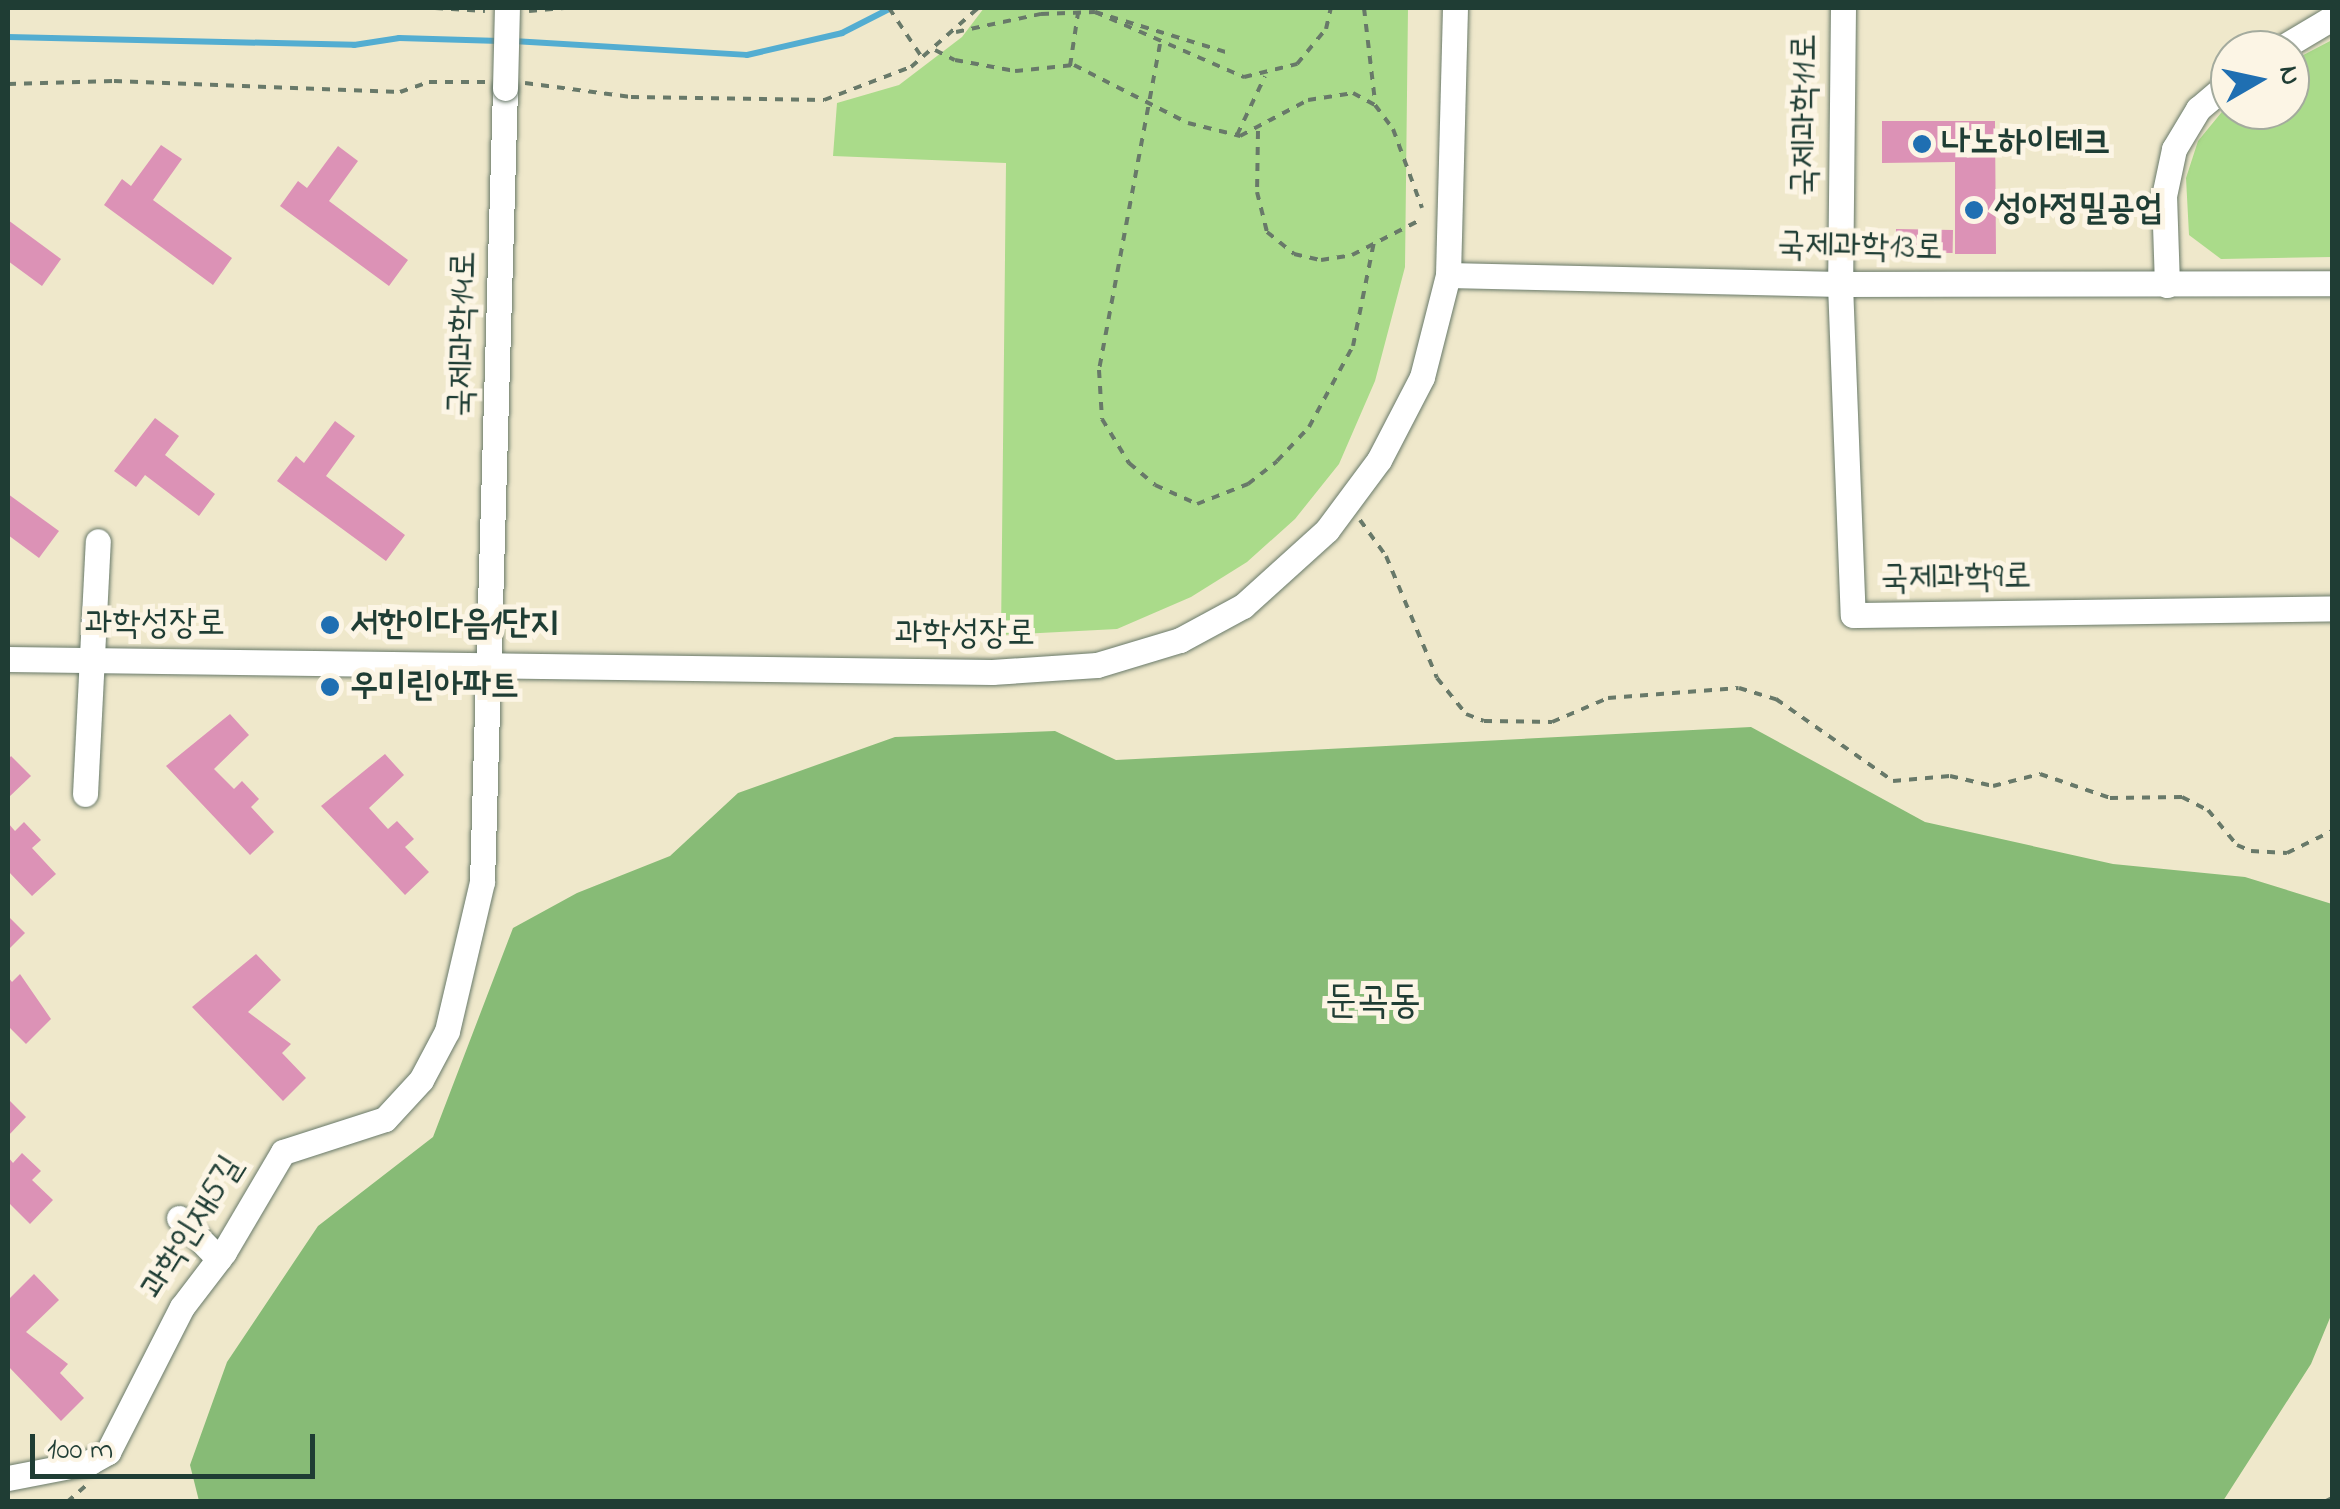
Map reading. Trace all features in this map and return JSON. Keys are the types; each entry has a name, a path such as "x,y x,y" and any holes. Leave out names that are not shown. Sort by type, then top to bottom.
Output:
{"street":[{"name":"국제과학14로","path":"490,663 507,8"},
{"name":"과학성장로","path":"8,659 992,672 1097,665 1180,640 1243,606 1302,556 1347,505 1379,460 1422,376 1448,275 1454,8"},
{"name":"국제과학11로","path":"1840,284 1843,8"},
{"path":"2310,31 2332,18"},
{"path":"2167,285 2164,196 2174,149 2198,108 2210,98"},
{"name":"국제과학13로","path":"1448,275 1840,284 2332,283"},
{"name":"국제과학9로","path":"1840,284 1853,615 2332,608"},
{"path":"84,794 98,542"},
{"name":"과학인재5길","path":"8,1478 90,1462 108,1452 182,1307 220,1259 283,1152 385,1119 420,1080 447,1031 482,882 490,663"},
{"path":"180,1218 220,1259"}],"path":[{"path":"888,8 922,58"},
{"path":"1095,12 1223,72 1265,76 1282,72 1312,50 1330,8"},
{"path":"1364,8 1375,104 1409,158 1422,208"},
{"path":"956,32 1026,16 1095,12 1232,54"},
{"path":"1070,66 1078,13"},
{"path":"1160,44 1097,396 1113,440 1154,486 1184,501 1208,502 1248,484 1295,444 1353,346 1374,242"},
{"path":"935,50 955,60 1016,71 1070,66 1188,123 1237,136 1258,131 1308,100 1337,92 1375,104"},
{"path":"1237,136 1265,76"},
{"path":"1258,131 1257,192 1267,232 1294,254 1321,260 1352,255 1422,219"},
{"path":"1347,505 1386,556 1436,678 1466,714 1484,722 1552,722 1608,698 1739,688 1776,699 1893,780 1950,776 1993,786 2040,774 2110,798 2182,798 2208,810 2238,846 2251,852 2287,852 2332,831"},
{"path":"2324,1502 2332,1498"}],"green space":[{"path":"984,8 1408,8 1405,267 1375,381 1339,464 1295,519 1247,562 1191,597 1117,629 1001,635 1006,163 833,156 837,103 899,85 962,37"},
{"path":"2332,40 2332,257 2221,259 2189,235 2186,178 2198,141 2210,126 2210,130 2310,130 2310,52"},
{"path":"1751,727 1925,822 2113,864 2245,877 2332,904 2332,1313 2311,1364 2223,1501 199,1501 190,1465 227,1362 318,1226 433,1137 513,928 577,893 670,856 738,793 895,737 1055,731 1116,760"}],"building":[{"path":"1882,121 1995,121 1996,254 1955,254 1955,162 1882,163"},
{"path":"161,145 182,159 153,200 232,258 213,285 104,205 122,179 131,186"},
{"path":"338,146 358,161 329,201 408,260 389,286 280,206 298,181 307,188"},
{"path":"8,220 61,259 42,286 8,261"},
{"path":"1896,229 1953,230 1953,253 1896,252"},
{"path":"155,418 179,436 165,455 215,494 199,516 145,475 136,487 114,471"},
{"path":"335,421 355,436 326,476 405,535 386,561 277,481 296,456 304,463"},
{"path":"8,494 59,531 39,558 8,535"},
{"path":"230,714 249,735 214,769 234,789 242,781 259,799 251,807 274,832 250,855 166,766"},
{"path":"385,754 404,775 369,808 388,829 397,821 414,839 405,847 429,872 405,895 321,806"},
{"path":"11,756 31,776 8,798 8,760"},
{"path":"24,822 41,840 32,848 56,874 32,896 8,871 8,823 15,831"},
{"path":"8,916 25,933 8,950"},
{"path":"256,954 281,980 248,1012 291,1044 282,1053 306,1078 283,1101 192,1007"},
{"path":"20,974 51,1019 26,1044 8,1026 8,977 12,982"},
{"path":"8,1099 26,1117 8,1136"},
{"path":"22,1153 41,1171 32,1180 53,1200 30,1224 8,1202 8,1157 13,1163"},
{"path":"34,1274 59,1300 26,1332 68,1364 60,1373 84,1398 61,1421 8,1366 8,1300"}],"waterway":[{"path":"513,41 747,55 842,33 891,8"},
{"path":"8,37 354,45 399,38 500,41"}],"place":[{"name":"나노하이테크","path":"1922,144"},
{"name":"성아정밀공업","path":"1974,210"},
{"name":"서한이다음1단지","path":"330,625"},
{"name":"우미린아파트","path":"330,687"}],"district":[{"name":"둔곡동","path":"1373,1003"}]}
